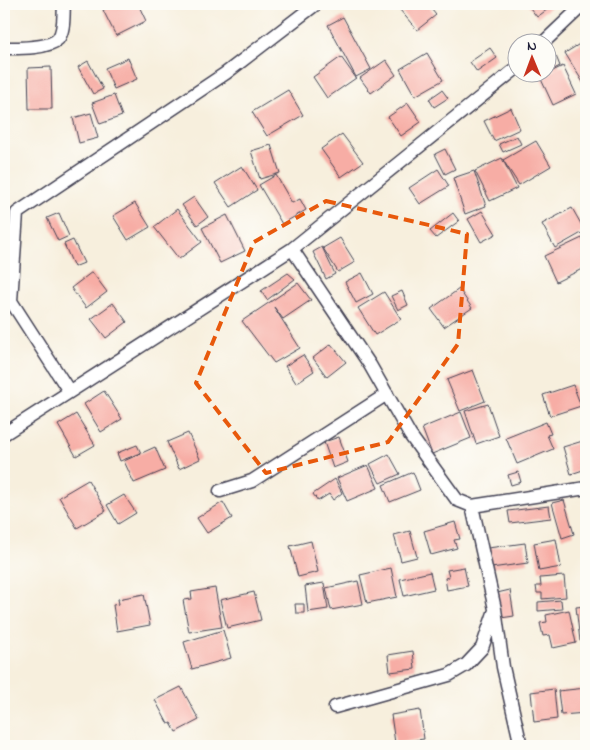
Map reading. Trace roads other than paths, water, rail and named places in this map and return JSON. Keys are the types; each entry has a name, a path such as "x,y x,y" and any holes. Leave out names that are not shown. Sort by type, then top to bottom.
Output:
{"street":[{"path":"4,48 44,46 58,39 63,26 64,4"},
{"path":"69,391 11,300 17,213 226,73 316,4"},
{"path":"555,32 584,4"},
{"path":"4,434 292,250 508,75"},
{"path":"292,250 370,365 410,435 457,500 472,506 586,488"},
{"path":"220,491 252,481 387,394"},
{"path":"472,506 495,609 503,667 521,746"},
{"path":"335,707 449,675 466,665 482,648 495,609"}]}
